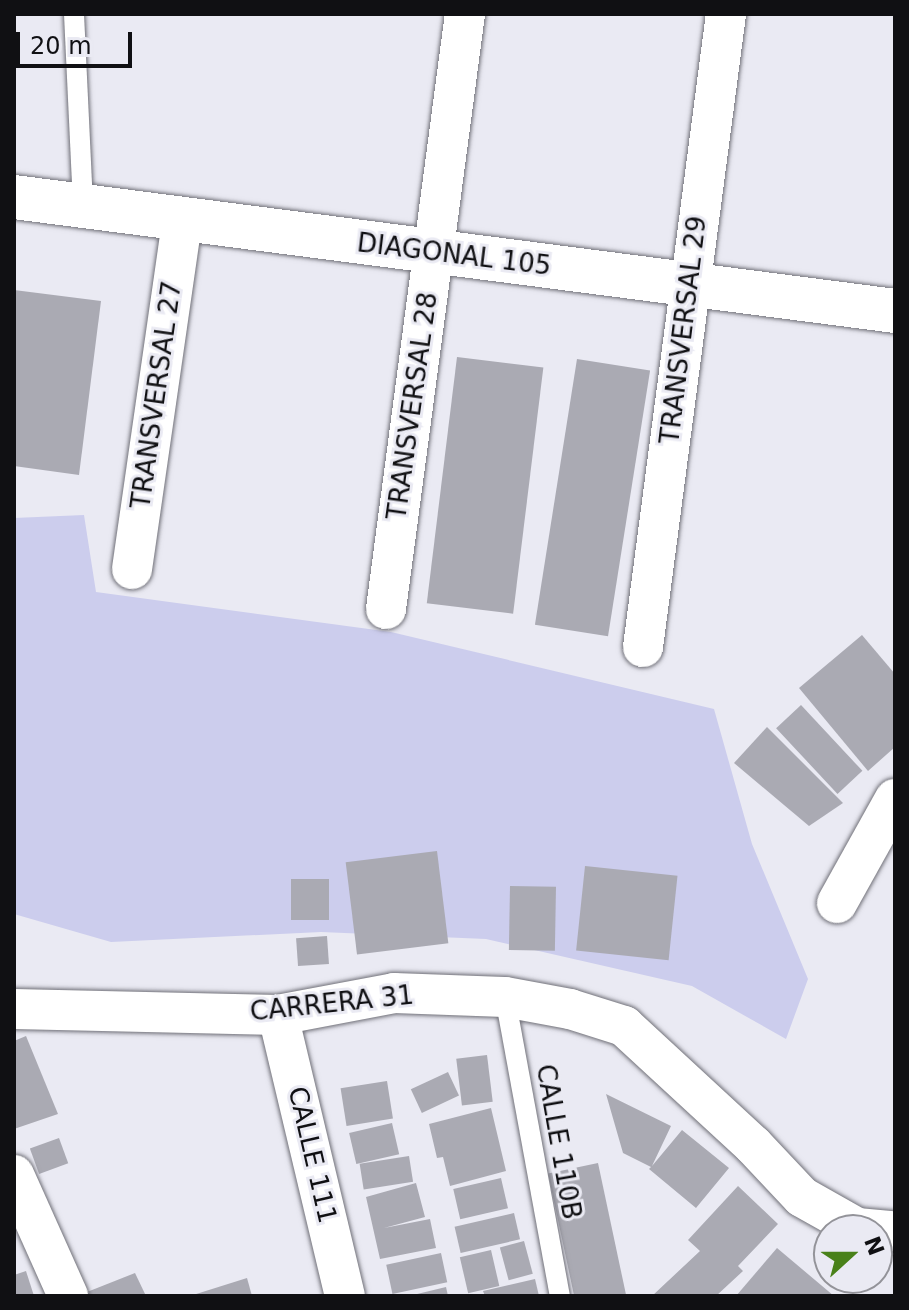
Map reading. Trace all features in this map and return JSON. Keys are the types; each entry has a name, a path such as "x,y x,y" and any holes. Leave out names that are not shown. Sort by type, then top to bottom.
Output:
{"main road":[{"name":"DIAGONAL 105","path":"14,197 895,311"}],"street":[{"name":"TRANSVERSAL 28","path":"386,609 465,14"},
{"name":"TRANSVERSAL 29","path":"643,647 726,14"},
{"name":"TRANSVERSAL 27","path":"132,569 182,220"},
{"path":"837,903 895,799"},
{"name":"CARRERA 31","path":"14,1009 278,1015 394,993 505,997 570,1009 624,1026 753,1145 802,1197 840,1214"},
{"name":"CALLE 111","path":"278,1015 345,1296"},
{"path":"14,1175 68,1296"}],"lane":[{"path":"74,14 83,207"},
{"name":"CALLE 110B","path":"505,997 560,1296"}],"shaded area":[{"path":"84,515 96,592 391,632 714,709 752,844 808,979 786,1039 692,986 486,939 321,932 111,942 14,914 14,518"}],"building":[{"path":"14,290 101,301 79,475 14,466"},
{"path":"457,357 543,368 513,614 427,603"},
{"path":"577,359 650,371 608,636 535,625"},
{"path":"862,635 895,674 895,747 868,771 799,688"},
{"path":"801,705 862,771 838,794 776,728"},
{"path":"767,727 843,803 809,826 734,763"},
{"path":"437,851 448,943 357,955 346,862"},
{"path":"585,866 677,876 669,960 576,951"},
{"path":"291,879 329,879 329,920 291,920"},
{"path":"510,886 556,887 555,951 509,950"},
{"path":"327,936 329,964 298,966 296,938"},
{"path":"26,1036 58,1114 14,1129 14,1041"},
{"path":"487,1055 493,1102 462,1105 456,1059"},
{"path":"448,1072 459,1096 422,1113 411,1089"},
{"path":"387,1081 393,1119 347,1126 341,1088"},
{"path":"606,1094 671,1126 652,1166 682,1130 729,1168 696,1208 649,1169 651,1167 623,1153"},
{"path":"491,1108 506,1171 450,1186 443,1157 437,1158 429,1124"},
{"path":"392,1123 399,1154 356,1164 349,1133"},
{"path":"59,1138 68,1163 39,1174 30,1149"},
{"path":"409,1156 413,1182 364,1190 360,1164"},
{"path":"598,1163 626,1296 574,1296 548,1174"},
{"path":"501,1178 508,1208 460,1219 453,1189"},
{"path":"416,1183 425,1217 384,1228 430,1219 436,1248 380,1259 366,1197"},
{"path":"738,1186 778,1224 738,1266 743,1271 716,1296 652,1296 700,1251 688,1240"},
{"path":"514,1213 520,1239 461,1253 455,1227"},
{"path":"524,1241 533,1274 509,1280 500,1247"},
{"path":"777,1248 813,1278 813,1294 834,1296 736,1296"},
{"path":"491,1250 499,1286 468,1293 460,1257"},
{"path":"441,1253 447,1282 392,1294 386,1265"},
{"path":"26,1271 34,1296 14,1296 14,1275"},
{"path":"135,1273 146,1296 89,1296 87,1292"},
{"path":"247,1278 252,1296 193,1296 193,1295"},
{"path":"535,1279 539,1296 485,1296 483,1291"},
{"path":"446,1287 448,1296 413,1296 413,1295"}]}
